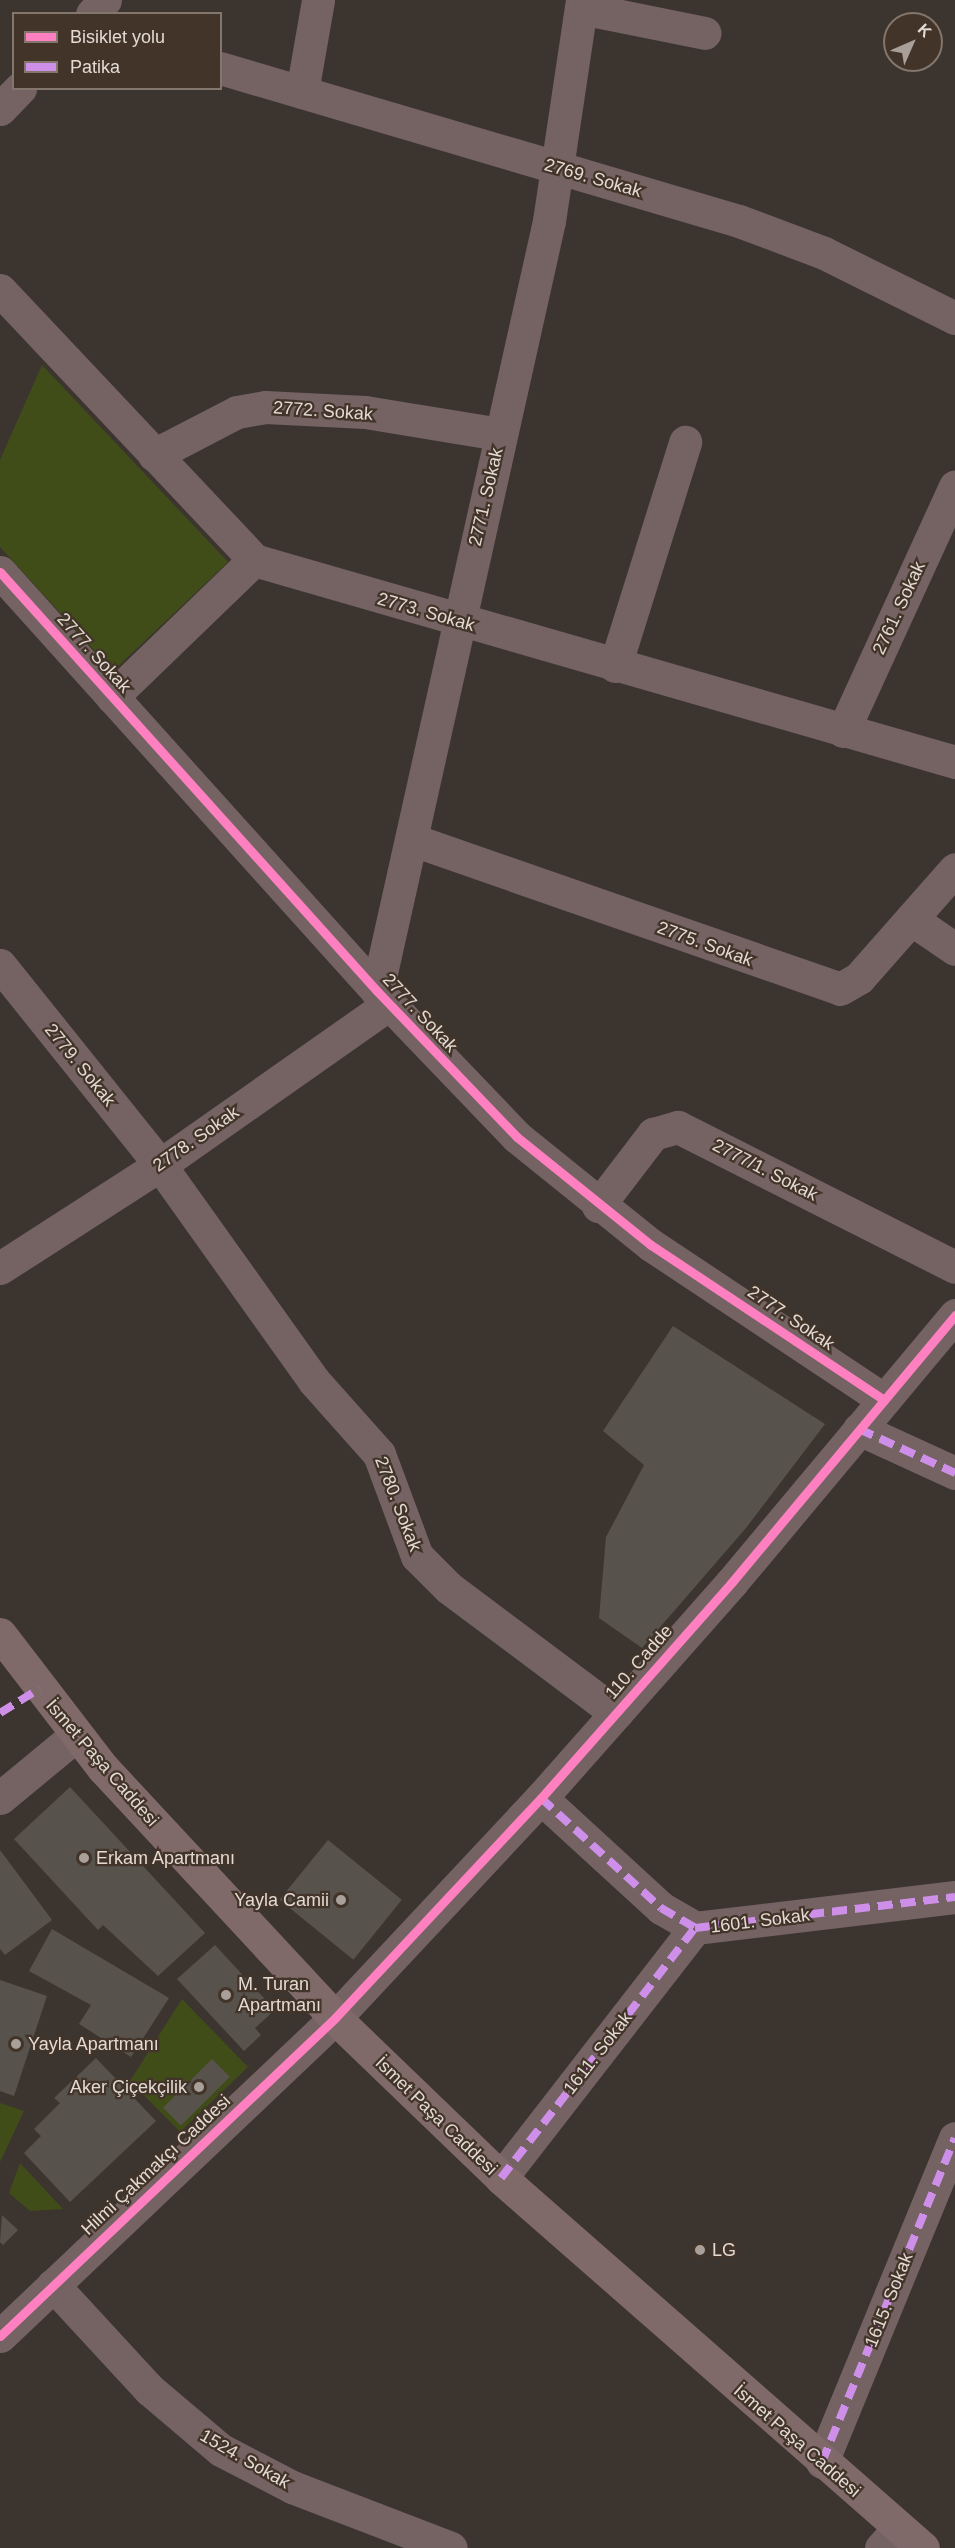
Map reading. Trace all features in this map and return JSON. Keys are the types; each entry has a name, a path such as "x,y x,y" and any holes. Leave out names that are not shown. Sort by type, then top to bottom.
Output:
{"main road":[{"name":"İsmet Paşa Caddesi","path":"0,1634 75,1736 335,2018 501,2178 822,2462 901,2541"}],"street":[{"path":"302,92 318,0"},
{"path":"582,4 705,33"},
{"name":"2771. Sokak","path":"383,998 458,621 559,168 582,4"},
{"name":"2769. Sokak","path":"222,69 781,236 955,318"},
{"path":"0,110 18,90"},
{"name":"2773. Sokak","path":"0,290 254,560 458,621 955,762"},
{"name":"2772. Sokak","path":"154,455 237,412 265,407 365,412 500,434"},
{"path":"615,666 684,442"},
{"name":"2761. Sokak","path":"843,730 955,486"},
{"path":"112,697 254,560"},
{"name":"2777. Sokak","path":"0,573 383,998 518,1137 598,1206 884,1400"},
{"name":"2775. Sokak","path":"413,840 828,988 850,986 955,869"},
{"path":"911,920 955,949"},
{"name":"2779. Sokak","path":"0,964 160,1165"},
{"name":"2778. Sokak","path":"0,1268 160,1165 383,998"},
{"name":"2777/1. Sokak","path":"598,1206 653,1134 678,1127 955,1267"},
{"name":"2780. Sokak","path":"160,1165 314,1382 379,1454 417,1557 449,1588 616,1713"},
{"name":"110. Cadde","path":"335,2018 541,1798 616,1713 955,1315"},
{"path":"859,1429 955,1473"},
{"path":"0,1798 75,1736"},
{"name":"1601. Sokak","path":"541,1798 661,1908 695,1928 955,1897"},
{"name":"1611. Sokak","path":"501,2178 695,1928"},
{"name":"Hilmi Çakmakçı Caddesi","path":"0,2336 335,2018"},
{"name":"1615. Sokak","path":"822,2462 955,2138"},
{"name":"1524. Sokak","path":"53,2285 150,2390 221,2450 292,2487 451,2548"}],"green space":[{"path":"42,365 228,562 113,671 0,547 0,460"},
{"path":"182,1999 248,2067 180,2132 130,2081"},
{"path":"0,2103 24,2111 0,2162"},
{"path":"20,2163 63,2209 30,2211 9,2193"}],"building":[{"path":"673,1326 825,1424 746,1528 642,1648 599,1618 606,1537 644,1465 603,1431"},
{"name":"Erkam Apartmanı","path":"70,1787 205,1933 158,1976 103,1925 98,1930 14,1839"},
{"name":"Yayla Camii","path":"328,1840 402,1900 353,1960 280,1900"},
{"path":"0,1850 52,1920 5,1955 0,1949"},
{"path":"52,1929 169,1998 131,2057 79,2024 91,2005 29,1971"},
{"name":"M. Turan Apartmanı","path":"215,1945 275,2010 255,2028 261,2035 244,2051 177,1979"},
{"name":"Yayla Apartmanı","path":"0,1980 47,1996 14,2096 0,2091"},
{"path":"96,2058 156,2121 70,2202 24,2153 41,2136 34,2129 60,2103 54,2098"},
{"path":"212,2059 230,2077 181,2125 163,2108"},
{"path":"2,2215 18,2230 3,2245 0,2242"}],"marked path":[{"path":"859,1429 955,1473"},
{"path":"0,1713 39,1689"},
{"path":"541,1798 661,1908 695,1928 955,1897"},
{"path":"501,2178 695,1928"},
{"path":"822,2462 955,2138"}],"cycle path":[{"path":"0,572 377,991 517,1137 651,1245 884,1400"},
{"path":"0,2336 335,2018 541,1798 732,1582 955,1315"}],"place":[{"name":"Erkam Apartmanı","path":"84,1858"},
{"name":"Yayla Camii","path":"341,1900"},
{"name":"M. Turan Apartmanı","path":"226,1995"},
{"name":"Yayla Apartmanı","path":"16,2044"},
{"name":"Aker Çiçekçilik","path":"199,2087"},
{"name":"LG","path":"700,2250"}]}
